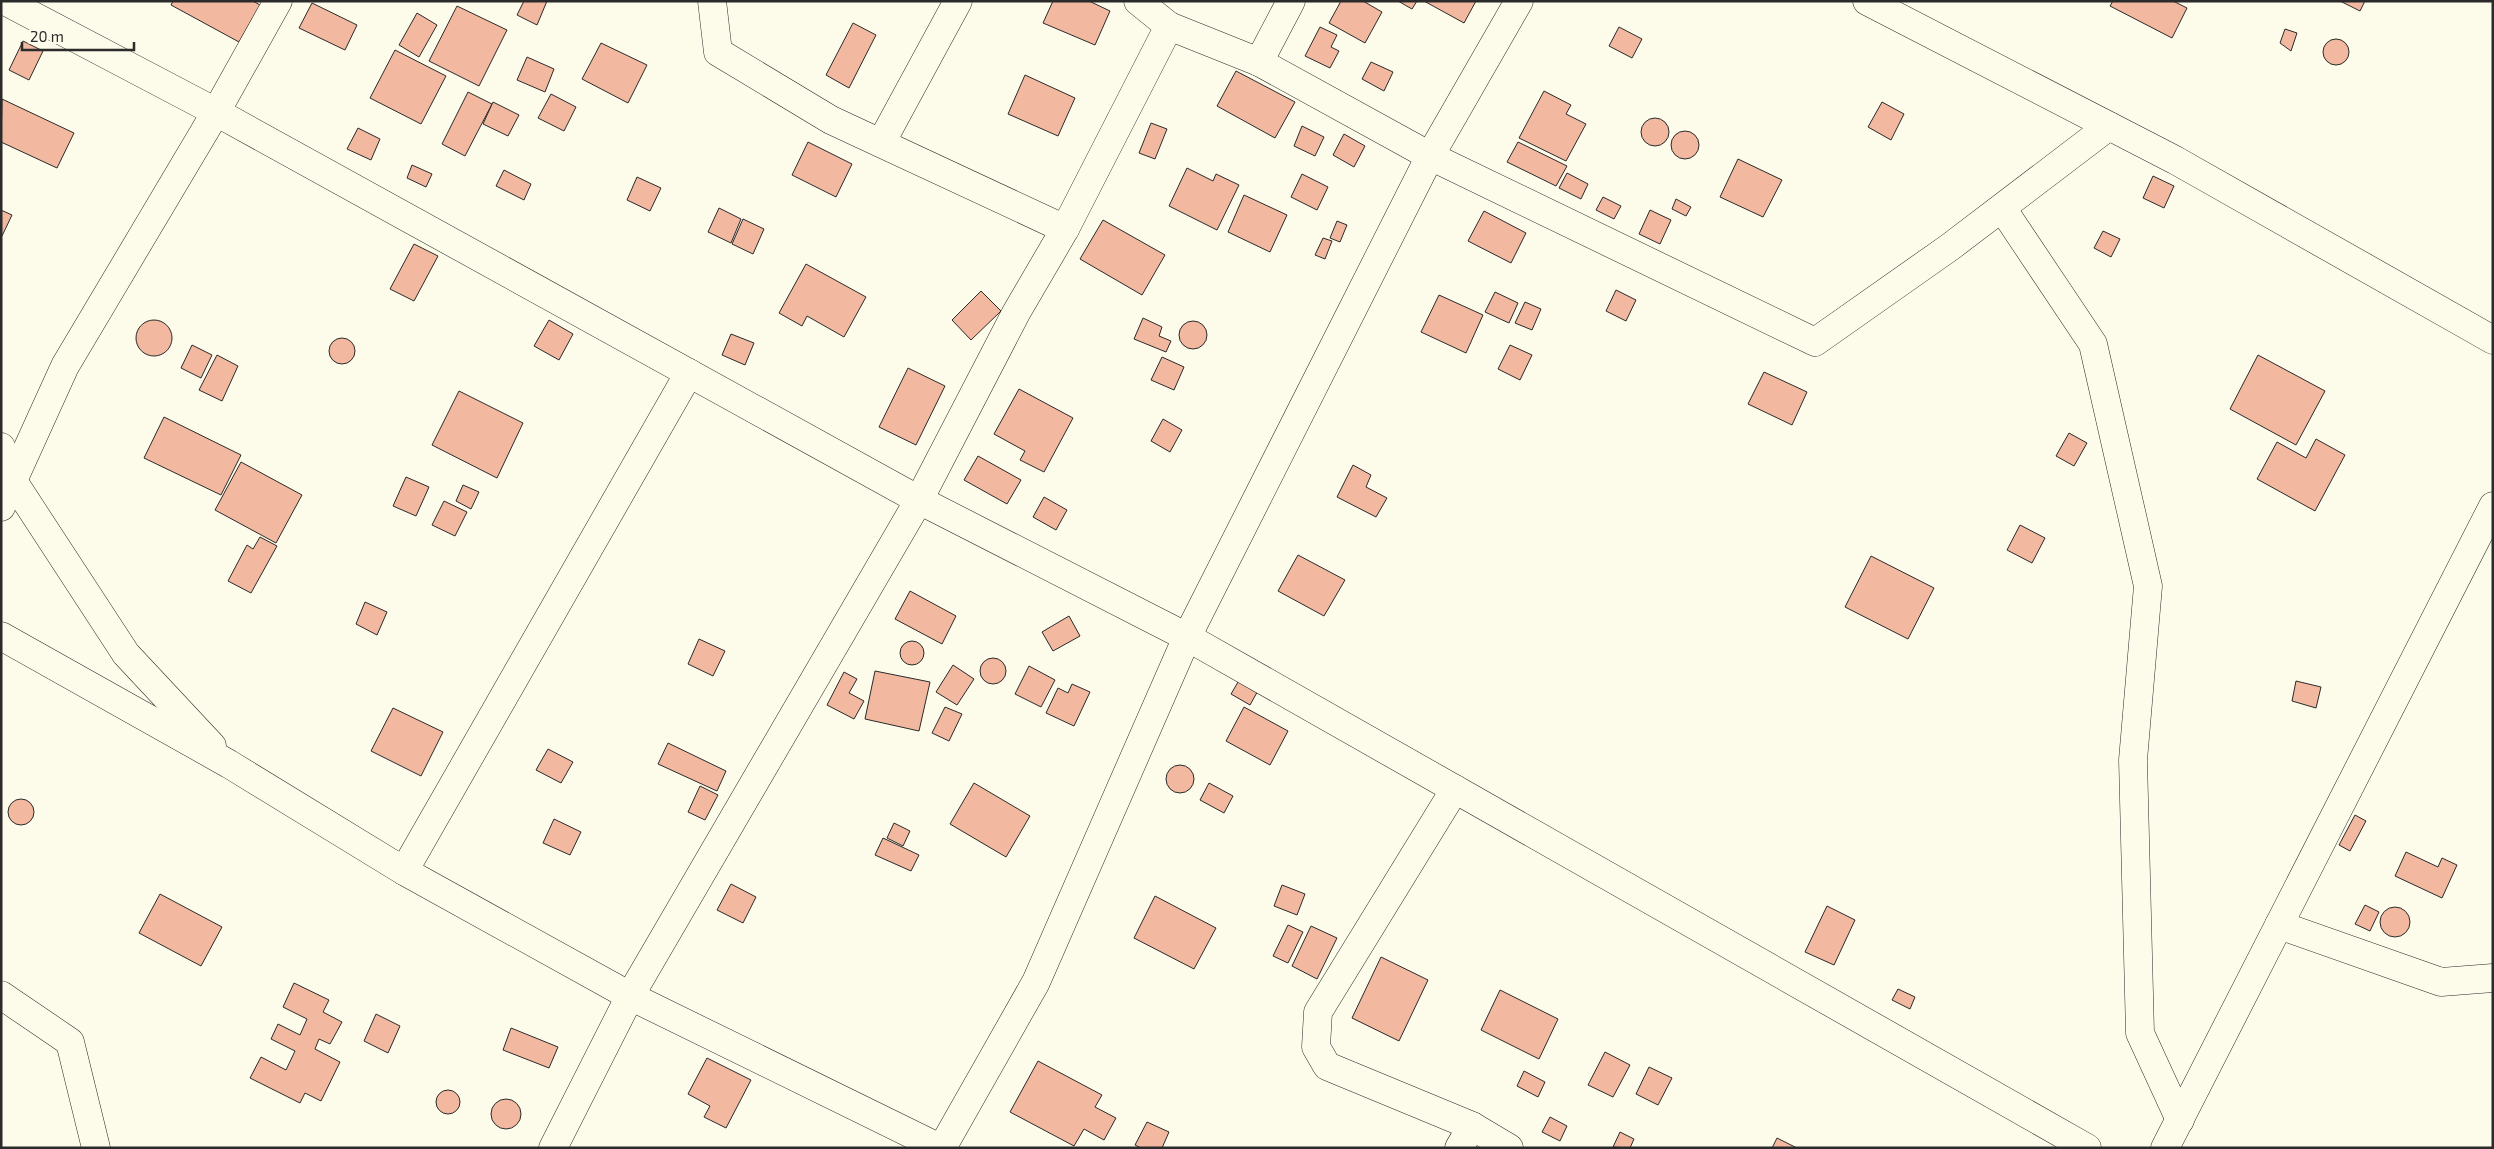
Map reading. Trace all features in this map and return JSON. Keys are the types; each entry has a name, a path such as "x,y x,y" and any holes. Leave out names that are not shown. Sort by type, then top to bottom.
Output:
{"street":[{"path":"5,1 216,112 919,500 1187,637 2087,1148"},
{"path":"1,506 65,366 216,112 278,1"},
{"path":"712,1 718,52 831,120 1065,229"},
{"path":"881,143 958,1"},
{"path":"1138,1 1169,26 1259,62 1430,156 1815,342 1950,247 2109,126"},
{"path":"1259,62 1291,1"},
{"path":"1,636 229,764 404,871 630,996 941,1148 1036,982 1187,637 1430,156 1519,1"},
{"path":"1867,1 2175,160 2493,340"},
{"path":"553,1148 630,996 919,500 1016,313 1065,229 1169,26"},
{"path":"2002,208 2093,344 2148,586 2133,760 2140,1032 2180,1120"},
{"path":"404,871 689,373"},
{"path":"1,447 13,481 126,654 229,764"},
{"path":"2165,1148 2493,506"},
{"path":"1455,789 1318,1012 1316,1047 1327,1066 1465,1137 1509,1148"},
{"path":"2279,925 2441,982 2493,978"},
{"path":"1,995 70,1042 96,1148"}],"building":[{"path":"173,1 253,1 260,5 239,42 171,5"},
{"path":"524,1 547,1 537,25 517,15"},
{"path":"1053,1 1089,1 1110,11 1095,45 1043,23"},
{"path":"1341,1 1363,1 1382,12 1365,43 1329,23"},
{"path":"1398,1 1417,1 1412,9"},
{"path":"1424,1 1476,1 1464,23"},
{"path":"2113,1 2173,1 2187,8 2172,38 2110,6"},
{"path":"2340,1 2365,1 2360,11"},
{"path":"312,3 357,25 345,50 299,28"},
{"path":"457,6 507,30 479,86 429,61"},
{"path":"417,13 437,25 419,57 399,45"},
{"path":"853,23 876,35 849,88 826,75"},
{"path":"1320,27 1337,35 1331,47 1339,51 1330,68 1305,56"},
{"path":"1619,27 1642,39 1632,58 1609,46"},
{"path":"2285,29 2297,33 2291,51 2280,43"},
{"path":"2336,39 2345,43 2349,52 2345,61 2336,65 2327,61 2323,52 2327,43"},
{"path":"23,41 43,51 29,80 9,70"},
{"path":"601,43 647,65 628,103 582,79"},
{"path":"395,50 446,76 421,124 370,98"},
{"path":"527,57 554,69 545,92 517,80"},
{"path":"1371,62 1393,72 1384,91 1362,79"},
{"path":"1236,71 1295,102 1275,138 1217,106"},
{"path":"1025,75 1075,98 1058,136 1008,114"},
{"path":"1544,91 1571,105 1566,114 1586,124 1566,161 1519,138"},
{"path":"468,92 492,104 465,156 442,144"},
{"path":"551,94 576,107 564,131 538,118"},
{"path":"2,99 74,133 57,168 1,142"},
{"path":"493,102 519,115 508,136 483,124"},
{"path":"1882,102 1904,114 1891,140 1868,127"},
{"path":"1655,118 1665,122 1669,132 1665,142 1655,146 1645,142 1641,132 1645,122"},
{"path":"1151,123 1167,129 1155,159 1139,153"},
{"path":"1302,126 1324,137 1315,156 1294,146"},
{"path":"358,128 380,139 371,160 347,149"},
{"path":"1685,131 1695,135 1699,145 1695,155 1685,159 1675,155 1671,145 1675,135"},
{"path":"1344,134 1365,146 1354,167 1333,155"},
{"path":"808,142 852,164 836,197 792,175"},
{"path":"1518,142 1567,166 1556,186 1507,162"},
{"path":"1738,159 1782,180 1763,217 1720,197"},
{"path":"412,165 432,174 426,187 407,178"},
{"path":"1187,168 1213,181 1216,174 1239,185 1217,230 1169,206"},
{"path":"504,170 531,184 524,200 496,186"},
{"path":"1567,173 1588,184 1581,199 1559,188"},
{"path":"1302,174 1328,187 1317,210 1291,197"},
{"path":"2153,176 2174,186 2164,208 2143,198"},
{"path":"637,177 661,188 650,211 627,200"},
{"path":"1244,195 1287,215 1270,252 1228,232"},
{"path":"1603,197 1621,206 1614,219 1596,210"},
{"path":"1676,199 1691,207 1686,216 1672,209"},
{"path":"719,208 741,219 731,243 708,232"},
{"path":"1,210 12,215 2,236 1,236"},
{"path":"1650,210 1671,220 1660,244 1639,234"},
{"path":"1484,211 1526,233 1511,263 1468,241"},
{"path":"743,219 764,229 753,254 732,244"},
{"path":"1103,220 1165,255 1142,295 1080,259"},
{"path":"1337,221 1347,225 1340,242 1330,238"},
{"path":"2103,231 2120,239 2111,257 2094,248"},
{"path":"1323,238 1332,241 1325,259 1315,255"},
{"path":"414,244 438,256 414,301 390,289"},
{"path":"806,264 866,297 844,337 807,316 802,326 779,313"},
{"path":"1616,290 1636,300 1626,321 1606,311"},
{"path":"981,291 1001,311 971,340 952,320"},
{"path":"1495,292 1518,303 1509,323 1485,312"},
{"path":"1439,295 1483,315 1466,353 1421,332"},
{"path":"1525,302 1541,309 1532,330 1515,323"},
{"path":"1143,318 1162,327 1159,336 1171,341 1166,352 1134,339"},
{"path":"154,320 166,326 172,338 166,350 154,356 142,350 136,338 142,326"},
{"path":"549,320 573,334 559,360 534,346"},
{"path":"1193,321 1203,325 1207,335 1203,345 1193,349 1183,345 1179,335 1183,325"},
{"path":"731,334 754,343 745,365 722,355"},
{"path":"342,338 351,342 355,351 351,360 342,364 333,360 329,351 333,342"},
{"path":"192,345 212,355 201,378 181,368"},
{"path":"1510,345 1532,355 1520,380 1498,369"},
{"path":"217,355 238,366 222,401 199,390"},
{"path":"2258,355 2325,391 2296,445 2230,409"},
{"path":"1162,357 1184,367 1174,390 1151,380"},
{"path":"908,368 945,386 916,445 879,427"},
{"path":"1764,372 1807,392 1792,425 1748,404"},
{"path":"1019,389 1073,418 1044,472 1020,460 1025,451 994,434"},
{"path":"459,391 523,423 497,478 432,445"},
{"path":"164,417 241,455 221,495 144,458"},
{"path":"1163,419 1182,430 1170,452 1151,441"},
{"path":"2069,433 2087,443 2074,466 2056,456"},
{"path":"2316,439 2345,455 2315,511 2257,479 2277,442 2306,458"},
{"path":"978,456 1021,480 1007,504 964,480"},
{"path":"241,462 302,495 276,543 215,510"},
{"path":"1353,465 1371,475 1366,487 1387,498 1376,517 1337,497"},
{"path":"406,477 429,487 416,516 393,506"},
{"path":"463,485 479,492 471,509 456,501"},
{"path":"1044,497 1067,510 1056,530 1033,517"},
{"path":"444,501 467,512 455,536 432,525"},
{"path":"2020,525 2045,538 2032,563 2007,550"},
{"path":"260,537 277,546 251,593 228,581 247,545 253,549"},
{"path":"1298,555 1345,580 1324,616 1278,591"},
{"path":"1871,556 1934,588 1908,639 1845,607"},
{"path":"910,591 956,616 942,644 895,619"},
{"path":"365,602 387,612 377,635 356,624"},
{"path":"1069,616 1080,636 1053,651 1042,632"},
{"path":"699,639 725,651 713,676 688,664"},
{"path":"912,641 921,644 924,653 921,662 912,665 903,662 900,653 903,644"},
{"path":"993,658 1002,662 1006,671 1002,680 993,684 984,680 980,671 984,662"},
{"path":"953,665 974,679 957,705 936,692"},
{"path":"1029,666 1055,680 1041,707 1015,694"},
{"path":"875,671 930,682 919,731 865,719"},
{"path":"844,672 857,679 849,693 864,701 854,719 827,705"},
{"path":"1241,677 1260,687 1250,705 1231,694"},
{"path":"2296,681 2321,687 2316,708 2292,701"},
{"path":"1072,684 1090,692 1074,726 1046,713 1058,688 1068,693"},
{"path":"945,707 962,714 949,741 932,733"},
{"path":"1244,707 1288,731 1270,765 1226,741"},
{"path":"393,708 443,732 421,776 371,751"},
{"path":"668,743 726,771 717,791 658,764"},
{"path":"548,749 573,762 561,783 536,770"},
{"path":"1180,765 1190,769 1194,779 1190,789 1180,793 1170,789 1166,779 1170,769"},
{"path":"974,783 1030,816 1006,857 950,824"},
{"path":"1209,783 1233,796 1224,813 1200,800"},
{"path":"700,786 718,795 705,820 688,812"},
{"path":"21,799 30,803 34,812 30,821 21,825 12,821 8,812 12,803"},
{"path":"2355,815 2366,821 2350,851 2339,845"},
{"path":"554,819 581,832 570,855 543,843"},
{"path":"894,823 910,831 903,846 887,838"},
{"path":"883,838 919,855 911,871 875,855"},
{"path":"2406,852 2438,867 2442,858 2457,865 2442,898 2395,876"},
{"path":"731,884 756,897 743,923 717,910"},
{"path":"1282,885 1305,894 1297,915 1274,906"},
{"path":"160,894 222,927 201,966 139,933"},
{"path":"1155,896 1216,928 1194,969 1134,938"},
{"path":"2365,905 2379,912 2370,931 2355,924"},
{"path":"1827,906 1855,920 1834,965 1805,952"},
{"path":"2395,907 2401,908 2409,916 2409,928 2401,936 2395,937 2389,936 2381,928 2380,922 2381,916 2389,908"},
{"path":"1288,925 1303,932 1288,963 1273,956"},
{"path":"1311,926 1337,938 1317,979 1292,966"},
{"path":"1381,957 1428,980 1399,1041 1352,1018"},
{"path":"294,983 329,1000 323,1012 342,1022 330,1044 319,1039 315,1049 340,1062 321,1101 305,1093 300,1103 250,1078 261,1057 286,1070 295,1051 271,1039 278,1024 300,1035 307,1019 283,1007"},
{"path":"1898,989 1915,997 1910,1009 1892,1000"},
{"path":"1500,990 1558,1019 1539,1059 1481,1030"},
{"path":"376,1014 400,1026 388,1053 364,1041"},
{"path":"511,1028 558,1047 549,1068 503,1050"},
{"path":"1605,1052 1630,1065 1613,1097 1588,1085"},
{"path":"707,1058 751,1080 726,1128 704,1117 710,1106 688,1094"},
{"path":"1038,1061 1102,1095 1095,1107 1116,1118 1104,1140 1084,1129 1074,1146 1010,1112"},
{"path":"1649,1067 1672,1078 1658,1105 1636,1094"},
{"path":"1524,1071 1545,1082 1538,1097 1517,1086"},
{"path":"448,1090 457,1093 460,1102 457,1111 448,1114 439,1111 436,1102 439,1093"},
{"path":"506,1099 517,1103 521,1114 517,1125 506,1129 495,1125 491,1114 495,1103"},
{"path":"1550,1117 1567,1126 1560,1141 1542,1132"},
{"path":"1147,1122 1169,1132 1162,1148 1141,1148 1135,1145"},
{"path":"1620,1132 1634,1139 1630,1148 1613,1147"},
{"path":"1777,1138 1797,1148 1772,1148"}]}
